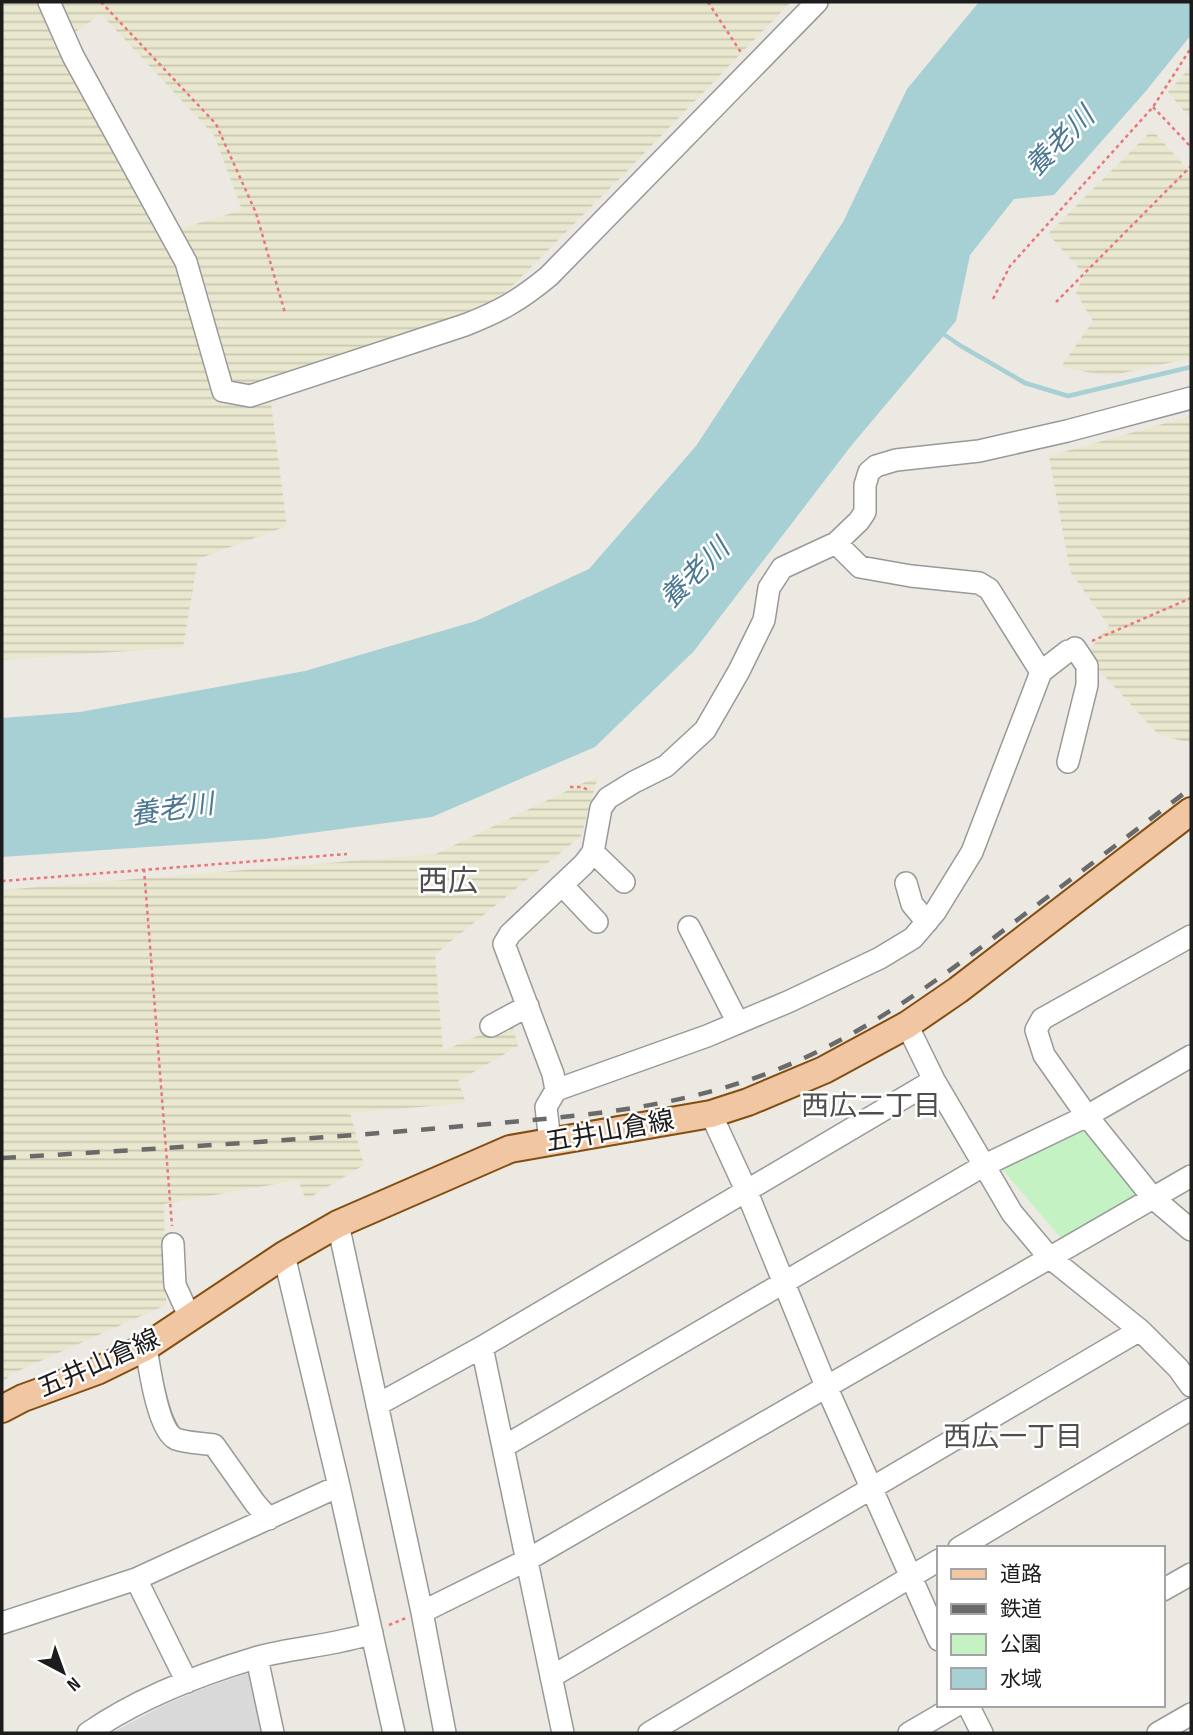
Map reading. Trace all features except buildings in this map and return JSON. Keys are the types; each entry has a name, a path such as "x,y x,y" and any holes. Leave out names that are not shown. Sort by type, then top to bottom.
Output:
{"main road":[{"name":"五井山倉線","path":"2,1409 23,1398 97,1371 146,1347 284,1255 338,1224 510,1149 710,1114 748,1102 824,1070 907,1024 958,990 1191,811"}],"street":[{"path":"49,2 73,56 187,262 223,391 250,396 465,325 500,312 519,300 550,276 817,2"},
{"path":"556,1090 553,1074 505,944 518,927 584,864 593,852 601,808 608,798 666,766 705,730 764,620 769,587 782,568 836,542 865,512 865,485 869,472 876,466 896,460 979,451 1191,398"},
{"path":"836,542 860,567 911,576 979,583 989,589 1041,672"},
{"path":"550,1142 546,1107 556,1090 790,1001 880,958 913,938 955,883 972,852 1041,672 1072,649 1087,666 1087,685 1068,762"},
{"path":"593,852 624,882"},
{"path":"906,883 912,904 927,922"},
{"path":"562,885 597,922"},
{"path":"689,927 738,1023"},
{"path":"1191,936 1042,1019 1036,1030 1044,1055 1087,1116 1153,1198 1191,1230"},
{"path":"491,1026 528,1006"},
{"path":"907,1024 934,1080 1012,1213 1049,1257 1140,1330 1178,1368 1191,1386"},
{"path":"503,1447 983,1166 1087,1116 1191,1056"},
{"path":"377,1405 482,1347 934,1080"},
{"path":"710,1114 746,1190 826,1386 937,1636"},
{"path":"422,1612 527,1560 1191,1176"},
{"path":"338,1224 422,1612 445,1733"},
{"path":"173,1244 175,1285 190,1318"},
{"path":"284,1255 394,1733"},
{"path":"551,1677 1140,1330"},
{"path":"146,1347 151,1382 169,1433 176,1439 214,1445 254,1503 269,1519"},
{"path":"482,1347 563,1733"},
{"path":"962,1546 1191,1409"},
{"path":"2,1623 136,1579 339,1486"},
{"path":"649,1733 937,1561"},
{"path":"1165,1589 1191,1574"},
{"path":"136,1579 187,1682"},
{"path":"88,1733 141,1702 187,1682 257,1658 351,1640 372,1633"},
{"path":"257,1658 273,1733"},
{"path":"909,1733 954,1707"},
{"path":"969,1707 982,1733"},
{"path":"1158,1733 1190,1718"}],"path":[{"path":"101,2 216,124 256,213 285,313"},
{"path":"708,2 751,69"},
{"path":"993,299 1010,266 1153,107 1191,48"},
{"path":"1153,107 1191,146"},
{"path":"1056,302 1191,166"},
{"path":"1072,649 1191,598"},
{"path":"2,881 347,854"},
{"path":"144,870 173,1244"},
{"path":"372,1633 422,1612"}],"shaded area":[{"path":"248,1673 256,1679 267,1733 112,1733 160,1707"}],"green space":[{"path":"2,2 791,2 479,319 269,388 287,526 198,559 183,647 2,660","holes":["101,14 214,135 242,210 176,230 71,35"]},
{"path":"1191,66 1191,119 1168,92"},
{"path":"1152,130 1191,173 1191,358 1109,376 1061,367 1093,321 1076,293 1084,274 1048,234"},
{"path":"1191,416 1191,743 1159,735 1085,655 1109,626 1070,571 1049,456"},
{"path":"598,776 581,836 435,954 443,1051 511,1021 518,1046 458,1081 466,1103 350,1113 364,1165 306,1200 298,1180 164,1204 166,1305 11,1374 2,1383 2,890 436,854"},
{"path":"1078,1122 1137,1196 1062,1239 1001,1168"}],"water":[{"name":"養老川","path":"979,2 1191,2 1191,35 1146,91 1054,195 1014,199 970,255 956,321 851,446 694,651 595,747 432,817 265,839 2,857 2,718 80,712 305,671 476,621 589,569 696,446 843,222 907,89"}],"waterway":[{"path":"942,333 1025,383 1068,396 1191,367"}],"railway":[{"path":"2,1158 397,1132 536,1120 656,1104 736,1084 809,1056 904,1002 963,961 1191,788"}],"district":[{"name":"西広","path":"448,882"},
{"name":"西広二丁目","path":"871,1106"},
{"name":"西広一丁目","path":"1013,1437"}]}
